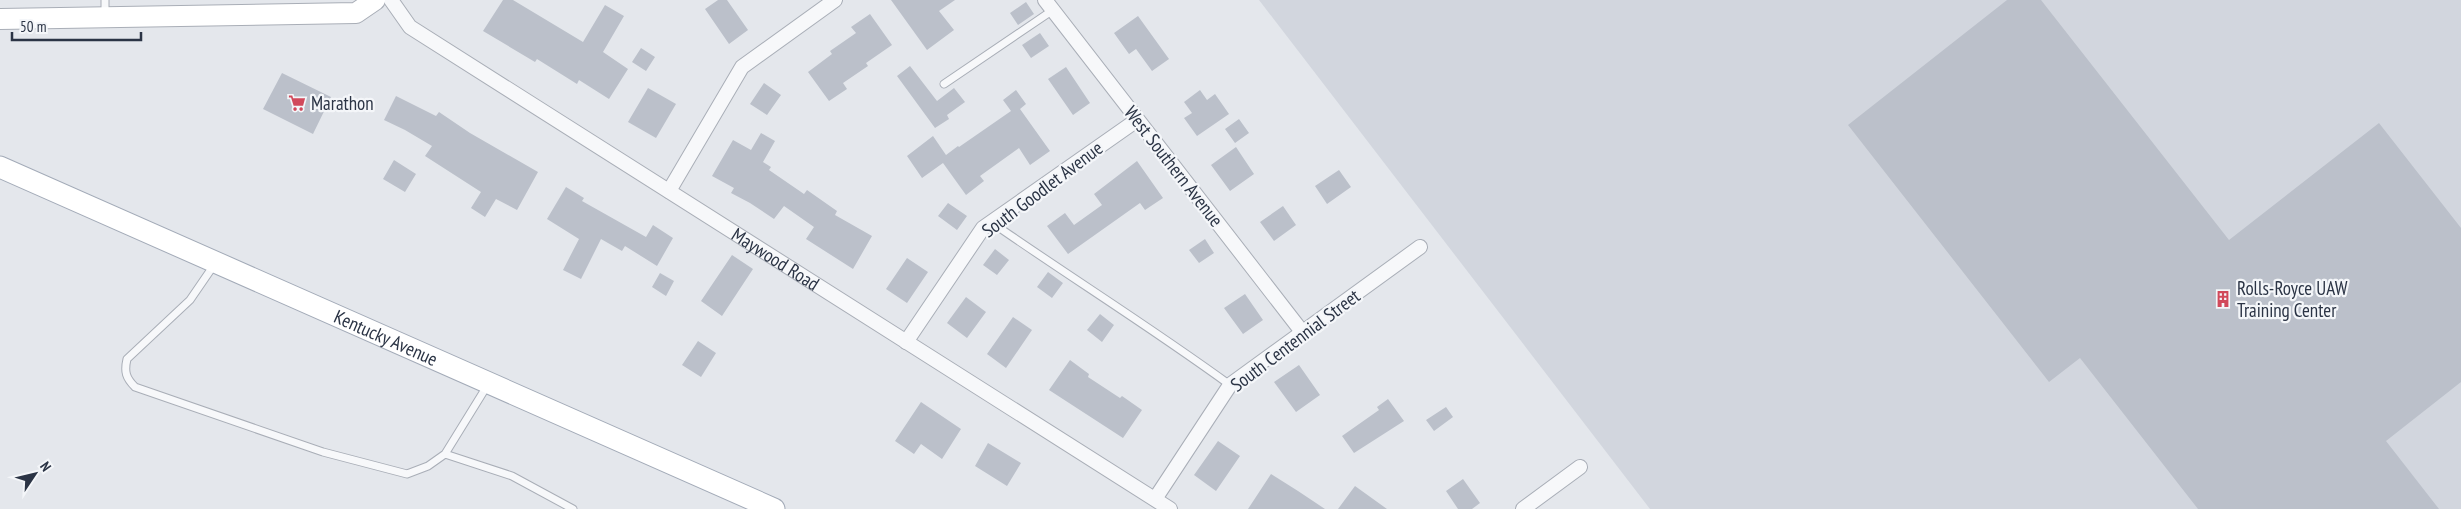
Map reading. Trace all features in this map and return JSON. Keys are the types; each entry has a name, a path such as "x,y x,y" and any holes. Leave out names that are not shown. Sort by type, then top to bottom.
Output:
{"main road":[{"path":"0,19 105,9 356,13 375,0"},
{"name":"Kentucky Avenue","path":"0,168 774,509"}],"street":[{"name":"Maywood Road","path":"391,0 410,27 1170,509"},
{"path":"669,191 742,67 836,0"},
{"name":"West Southern Avenue","path":"1049,5 1303,333"},
{"name":"South Goodlet Avenue","path":"906,342 983,228 1138,120"},
{"name":"South Centennial Street","path":"1155,499 1230,385 1420,247"},
{"path":"1522,509 1580,467"}],"lane":[{"path":"944,84 1049,5"},
{"path":"991,222 1081,285 1185,352 1230,385"},
{"path":"216,263 190,300 127,359 124,370 127,379 135,387 323,452 407,474 428,466 445,454 488,383"},
{"path":"445,454 512,476 573,509"}],"shaded area":[{"path":"1259,0 2461,0 2461,509 1650,509"}],"building":[{"path":"503,0 513,0 583,42 605,5 624,16 603,52 628,69 609,99 579,80 577,84 537,59 535,62 483,31"},
{"path":"718,0 727,0 748,30 729,44 705,9"},
{"path":"891,0 955,0 939,11 954,30 927,50"},
{"name":"Rolls-Royce UAW Training Center","path":"2007,0 2041,0 2229,240 2379,123 2461,228 2461,382 2386,441 2439,509 2198,509 2080,358 2049,382 1848,125"},
{"path":"1026,2 1034,14 1018,25 1010,13"},
{"path":"870,14 892,45 866,63 868,66 843,83 847,89 829,101 808,72 832,54 830,51 856,33 851,27"},
{"path":"1138,16 1169,59 1152,71 1136,49 1129,54 1114,33"},
{"path":"1040,33 1049,46 1031,58 1022,45"},
{"path":"641,48 655,57 646,71 632,62"},
{"path":"910,66 937,101 954,88 965,102 947,115 949,119 935,128 897,76"},
{"path":"1066,67 1090,103 1073,115 1048,79"},
{"name":"Marathon","path":"282,73 331,97 313,134 263,109"},
{"path":"764,83 781,95 767,115 750,104"},
{"path":"648,88 676,104 656,138 628,122"},
{"path":"1016,90 1026,104 1020,109 1050,151 1030,165 1019,148 980,176 984,181 966,195 943,163 922,178 907,156 933,136 946,155 1011,111 1003,100"},
{"path":"1200,90 1207,100 1215,94 1229,114 1197,136 1184,118 1192,113 1184,102"},
{"path":"396,96 436,116 439,112 470,133 538,172 517,210 496,199 485,217 471,208 481,192 425,156 432,146 384,120"},
{"path":"1239,119 1249,133 1235,143 1225,129"},
{"path":"761,133 775,141 763,162 771,167 769,170 804,194 807,190 837,211 835,215 872,236 853,269 806,239 814,227 784,206 774,219 731,193 734,188 712,176 733,140 751,150"},
{"path":"1236,147 1254,174 1230,191 1211,165"},
{"path":"394,160 416,174 405,192 383,179"},
{"path":"1137,161 1163,198 1145,210 1140,203 1068,254 1047,226 1065,213 1074,225 1102,205 1094,194"},
{"path":"1339,170 1351,187 1327,204 1315,186"},
{"path":"566,187 584,198 582,201 646,237 653,225 673,238 657,266 625,246 622,251 601,239 581,279 563,270 579,239 547,219"},
{"path":"948,203 967,216 957,230 938,216"},
{"path":"1283,206 1296,225 1274,241 1260,222"},
{"path":"1205,239 1214,253 1199,263 1189,250"},
{"path":"995,249 1009,260 997,275 983,265"},
{"path":"732,255 753,269 722,316 701,301"},
{"path":"907,258 928,272 907,303 886,289"},
{"path":"1048,272 1063,283 1052,298 1037,287"},
{"path":"660,273 674,281 666,296 652,287"},
{"path":"1245,294 1263,320 1243,334 1224,308"},
{"path":"966,297 986,312 967,338 947,323"},
{"path":"1100,314 1114,325 1102,342 1087,330"},
{"path":"1013,317 1032,330 1006,368 987,354"},
{"path":"698,341 716,353 701,377 682,365"},
{"path":"1070,360 1089,374 1088,377 1120,398 1122,396 1142,410 1123,438 1049,390"},
{"path":"1299,365 1320,395 1296,412 1274,382"},
{"path":"1388,399 1404,421 1354,453 1342,436 1379,410 1377,407"},
{"path":"921,402 961,429 942,459 921,444 914,454 895,441"},
{"path":"1446,407 1453,417 1434,431 1426,420"},
{"path":"1218,441 1240,456 1216,491 1194,475"},
{"path":"988,443 1021,463 1007,486 975,466"},
{"path":"1271,474 1298,491 1325,509 1248,509"},
{"path":"1463,479 1480,503 1472,509 1458,509 1446,491"},
{"path":"1355,486 1387,509 1338,509"}],"place":[{"name":"Marathon","path":"297,103"},
{"name":"Rolls-Royce UAW Training Center","path":"2223,299"}]}
